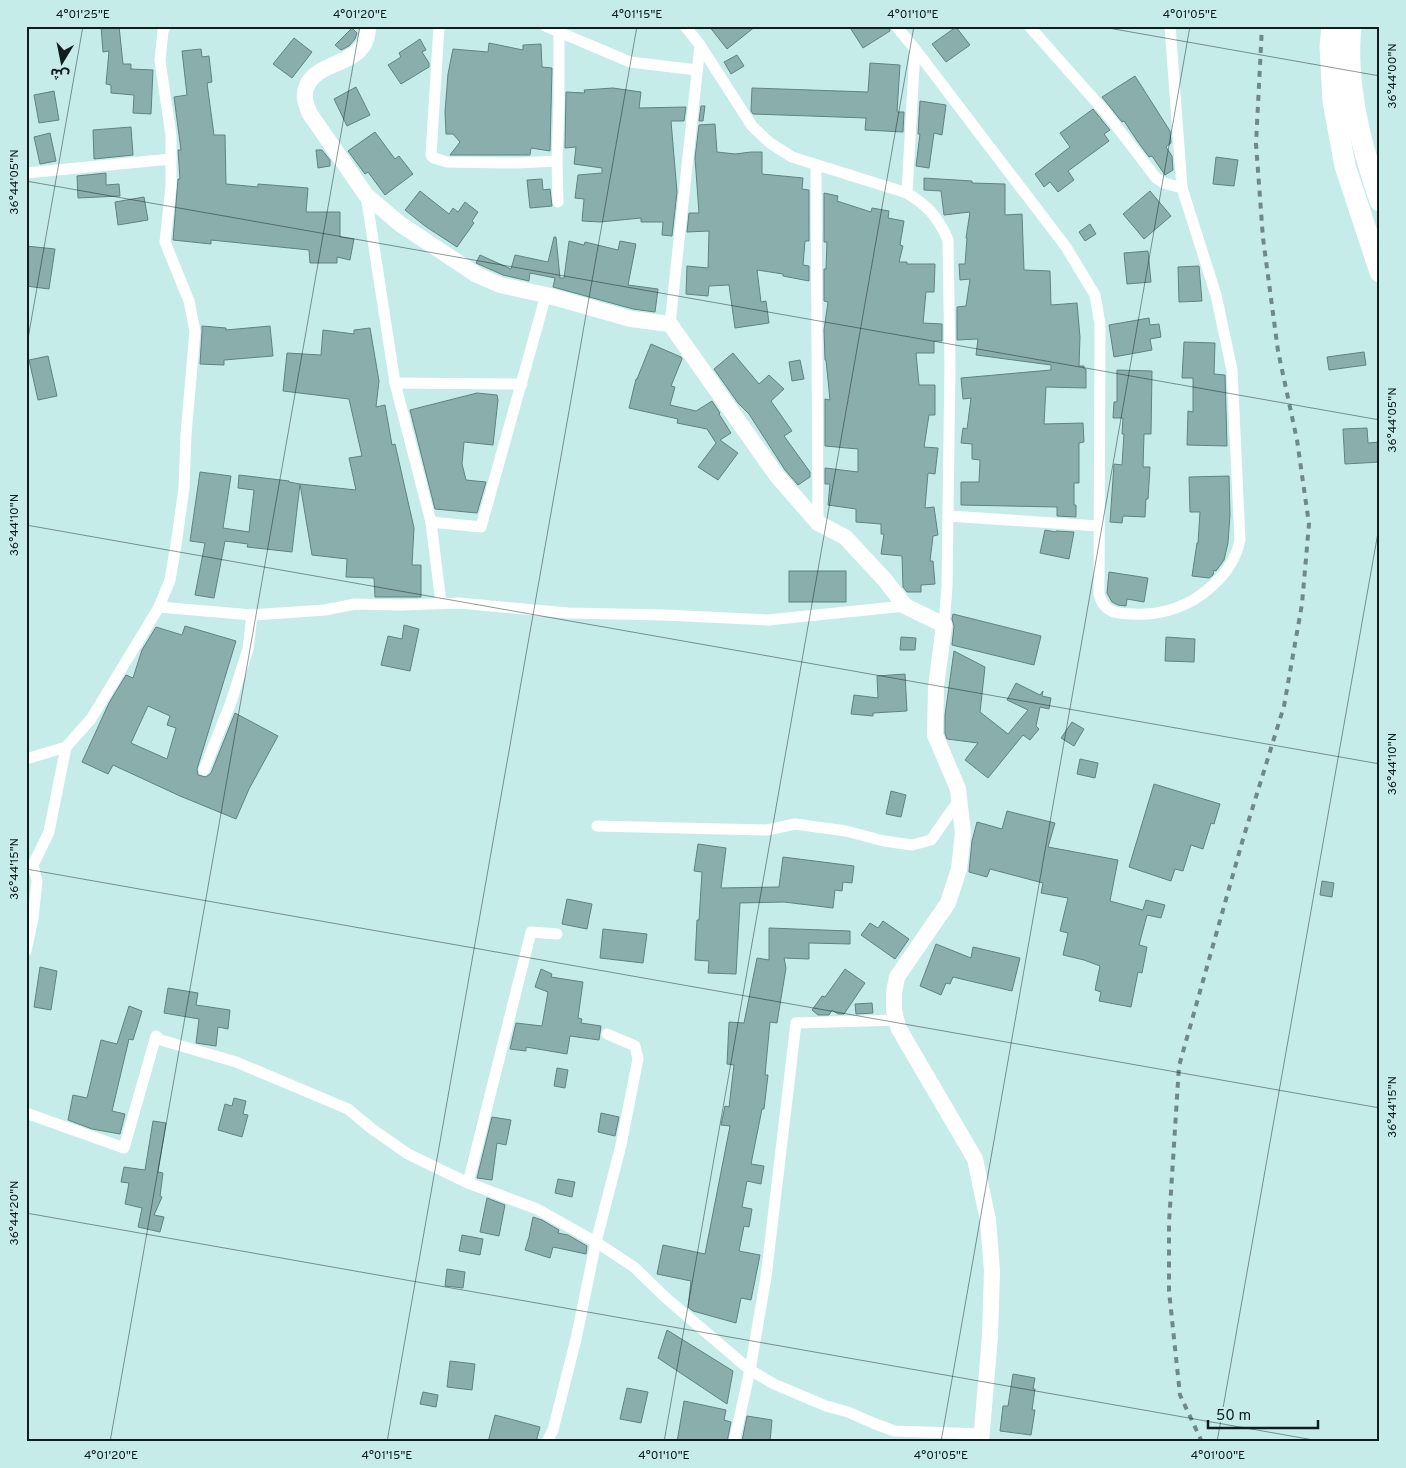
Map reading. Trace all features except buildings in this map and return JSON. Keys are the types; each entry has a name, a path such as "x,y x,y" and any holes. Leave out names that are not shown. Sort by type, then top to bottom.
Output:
{"highway":[{"path":"1332,26 1330,46 1333,101 1345,166 1380,272"},
{"path":"1351,26 1349,45 1351,85 1358,124 1380,201"}],"street":[{"path":"26,951 33,918 37,881 33,865 48,832 66,747 91,719 159,607 170,580 178,535 184,488 188,408 195,331 189,301 165,242 171,186 171,135 160,61 163,31 166,26"},
{"path":"368,26 368,32 362,48 348,58 315,74 307,86 305,100 310,114 366,195 400,224 477,275 500,285 632,319 670,324"},
{"path":"439,26 431,155 434,158 447,162 516,163 557,161"},
{"path":"545,26 630,62 697,70"},
{"path":"26,1113 124,1148 156,1036 161,1040 236,1062 348,1109 372,1129 408,1154 468,1182 537,1209 596,1242 634,1267 666,1298 750,1370 774,1384 826,1406 848,1412 894,1431 981,1438 990,1336 992,1272 988,1220 975,1159 898,1027 894,1010 894,993 897,977 948,903 959,869 963,833 958,789 936,735 936,687 947,586 950,365 948,240 942,225 933,212 921,201 907,193 792,157 770,143 752,126 700,45 685,26"},
{"path":"896,26 915,48 1066,247 1095,296 1100,324 1099,594 1105,607 1118,614 1164,612 1183,605 1201,595 1233,563 1238,552 1240,540 1232,370 1216,295 1182,188 1170,26"},
{"path":"1029,26 1107,114 1156,178 1164,183 1182,188"},
{"path":"558,202 559,32"},
{"path":"700,45 670,324 777,476 818,523 845,537 886,580 905,606 944,625"},
{"path":"907,193 915,48"},
{"path":"26,173 171,159"},
{"path":"816,165 818,523"},
{"path":"366,195 396,383 431,522 440,603"},
{"path":"431,522 482,527 546,296"},
{"path":"396,383 522,384"},
{"path":"948,516 1099,526"},
{"path":"159,607 252,615 325,610 355,604 401,605 458,602 568,613 768,620 905,606"},
{"path":"204,770 231,702 248,649 252,615"},
{"path":"26,759 66,747"},
{"path":"597,826 767,830 794,824 846,831 912,845 931,840 959,800"},
{"path":"468,1182 531,932 558,934"},
{"path":"734,1442 750,1370 766,1277 796,1023 896,1020"},
{"path":"547,1442 552,1430 576,1339 596,1242 621,1145 638,1059 635,1046 607,1034"}],"railway":[{"path":"1202,1442 1180,1395 1169,1291 1169,1223 1179,1066 1243,839 1284,706 1302,604 1309,524 1297,440 1278,351 1263,238 1256,144 1262,26"}]}
